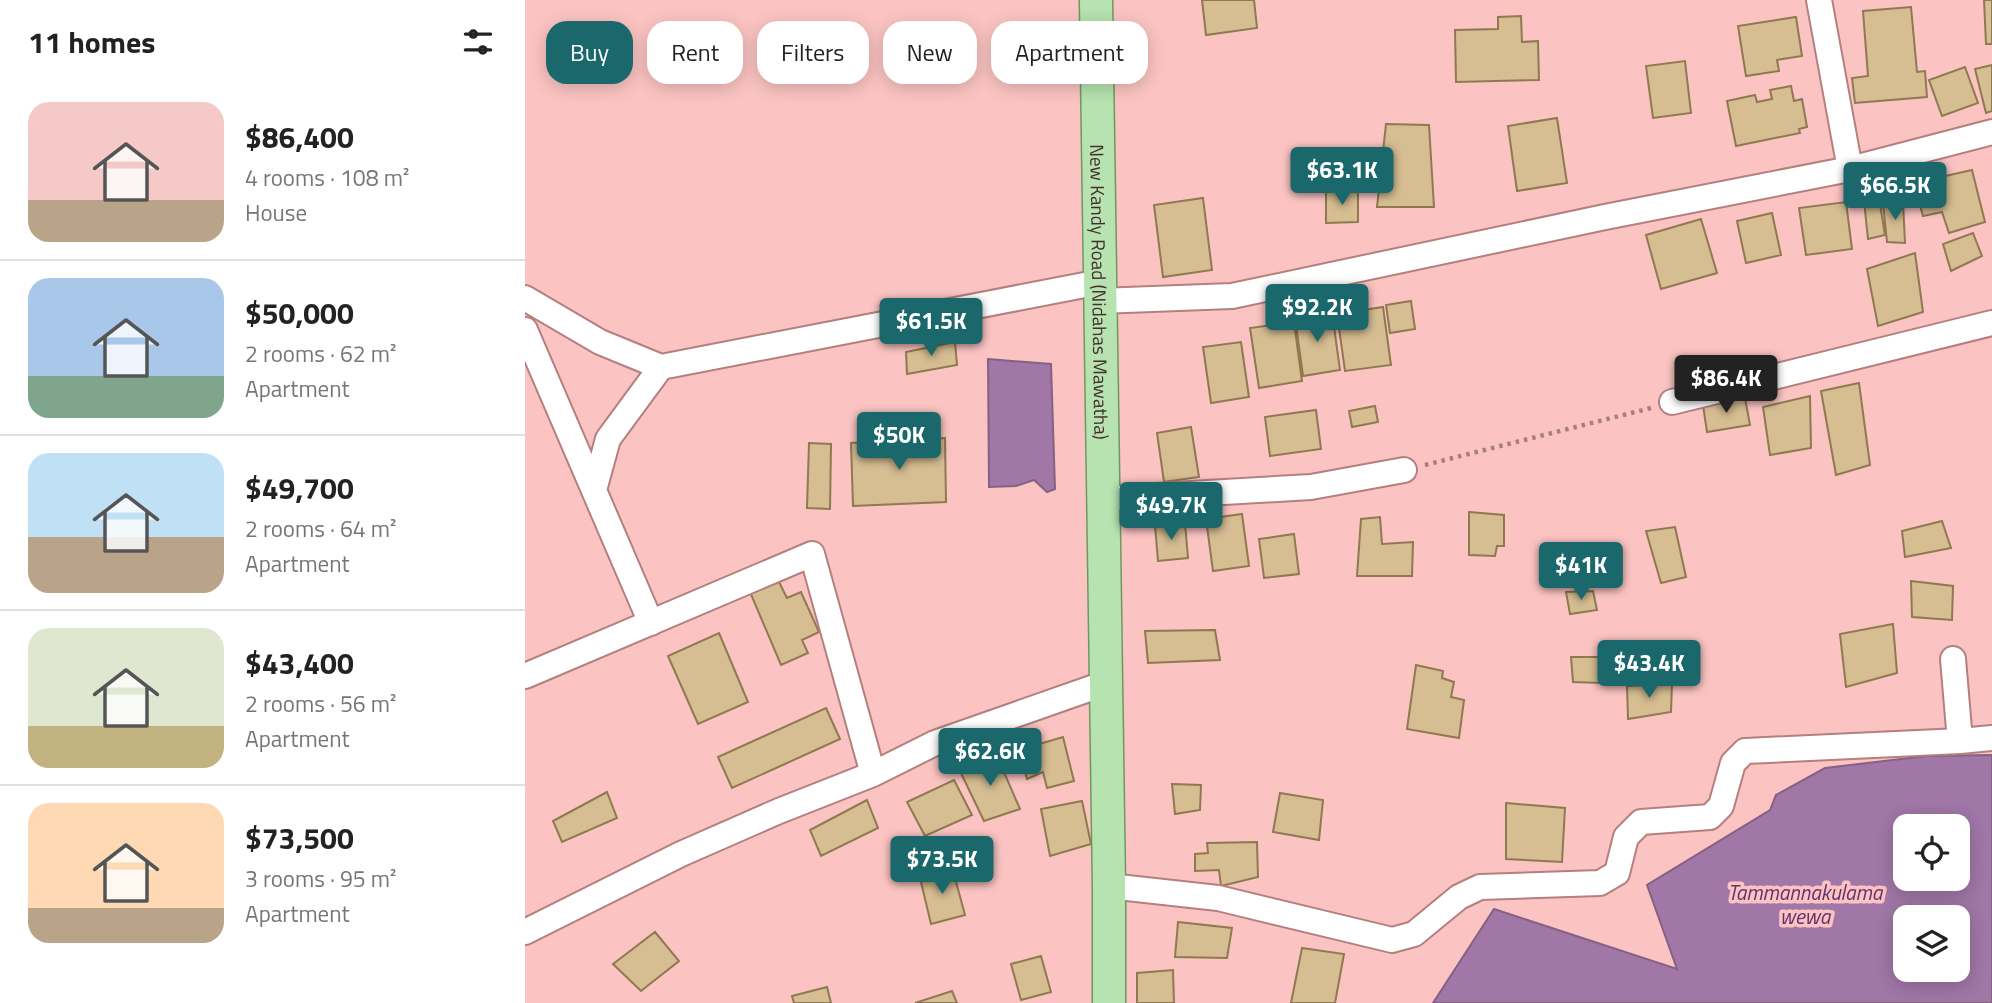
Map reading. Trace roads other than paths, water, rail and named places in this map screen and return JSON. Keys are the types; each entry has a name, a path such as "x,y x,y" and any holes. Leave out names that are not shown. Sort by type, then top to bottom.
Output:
{"main road":[{"name":"New Kandy Road (Nidahas Mawatha)","path":"1096,0 1107,683 1109,1003"}],"street":[{"path":"1819,0 1850,169"},
{"path":"525,298 600,342 661,367 1100,291 1232,296 1850,169 1992,132"},
{"path":"1672,402 1992,323"},
{"path":"525,330 651,623"},
{"path":"594,490 608,439 661,367"},
{"path":"1104,499 1311,487 1404,470"},
{"path":"525,676 812,554 873,774"},
{"path":"1953,659 1960,741"},
{"path":"525,932 681,854 873,774 935,743 1107,683"},
{"path":"1109,887 1218,898 1392,940 1414,934 1459,897 1480,887 1600,883 1617,873 1626,837 1641,822 1710,817 1721,806 1733,763 1745,751 1992,738"}],"water":[{"path":"988,359 1051,364 1055,489 1047,492 1034,480 1016,486 989,487"},
{"name":"Tammannakulama wewa","path":"1992,755 1992,1003 1433,1003 1494,909 1677,969 1647,885 1770,810 1776,795 1825,768 1926,756"}]}
